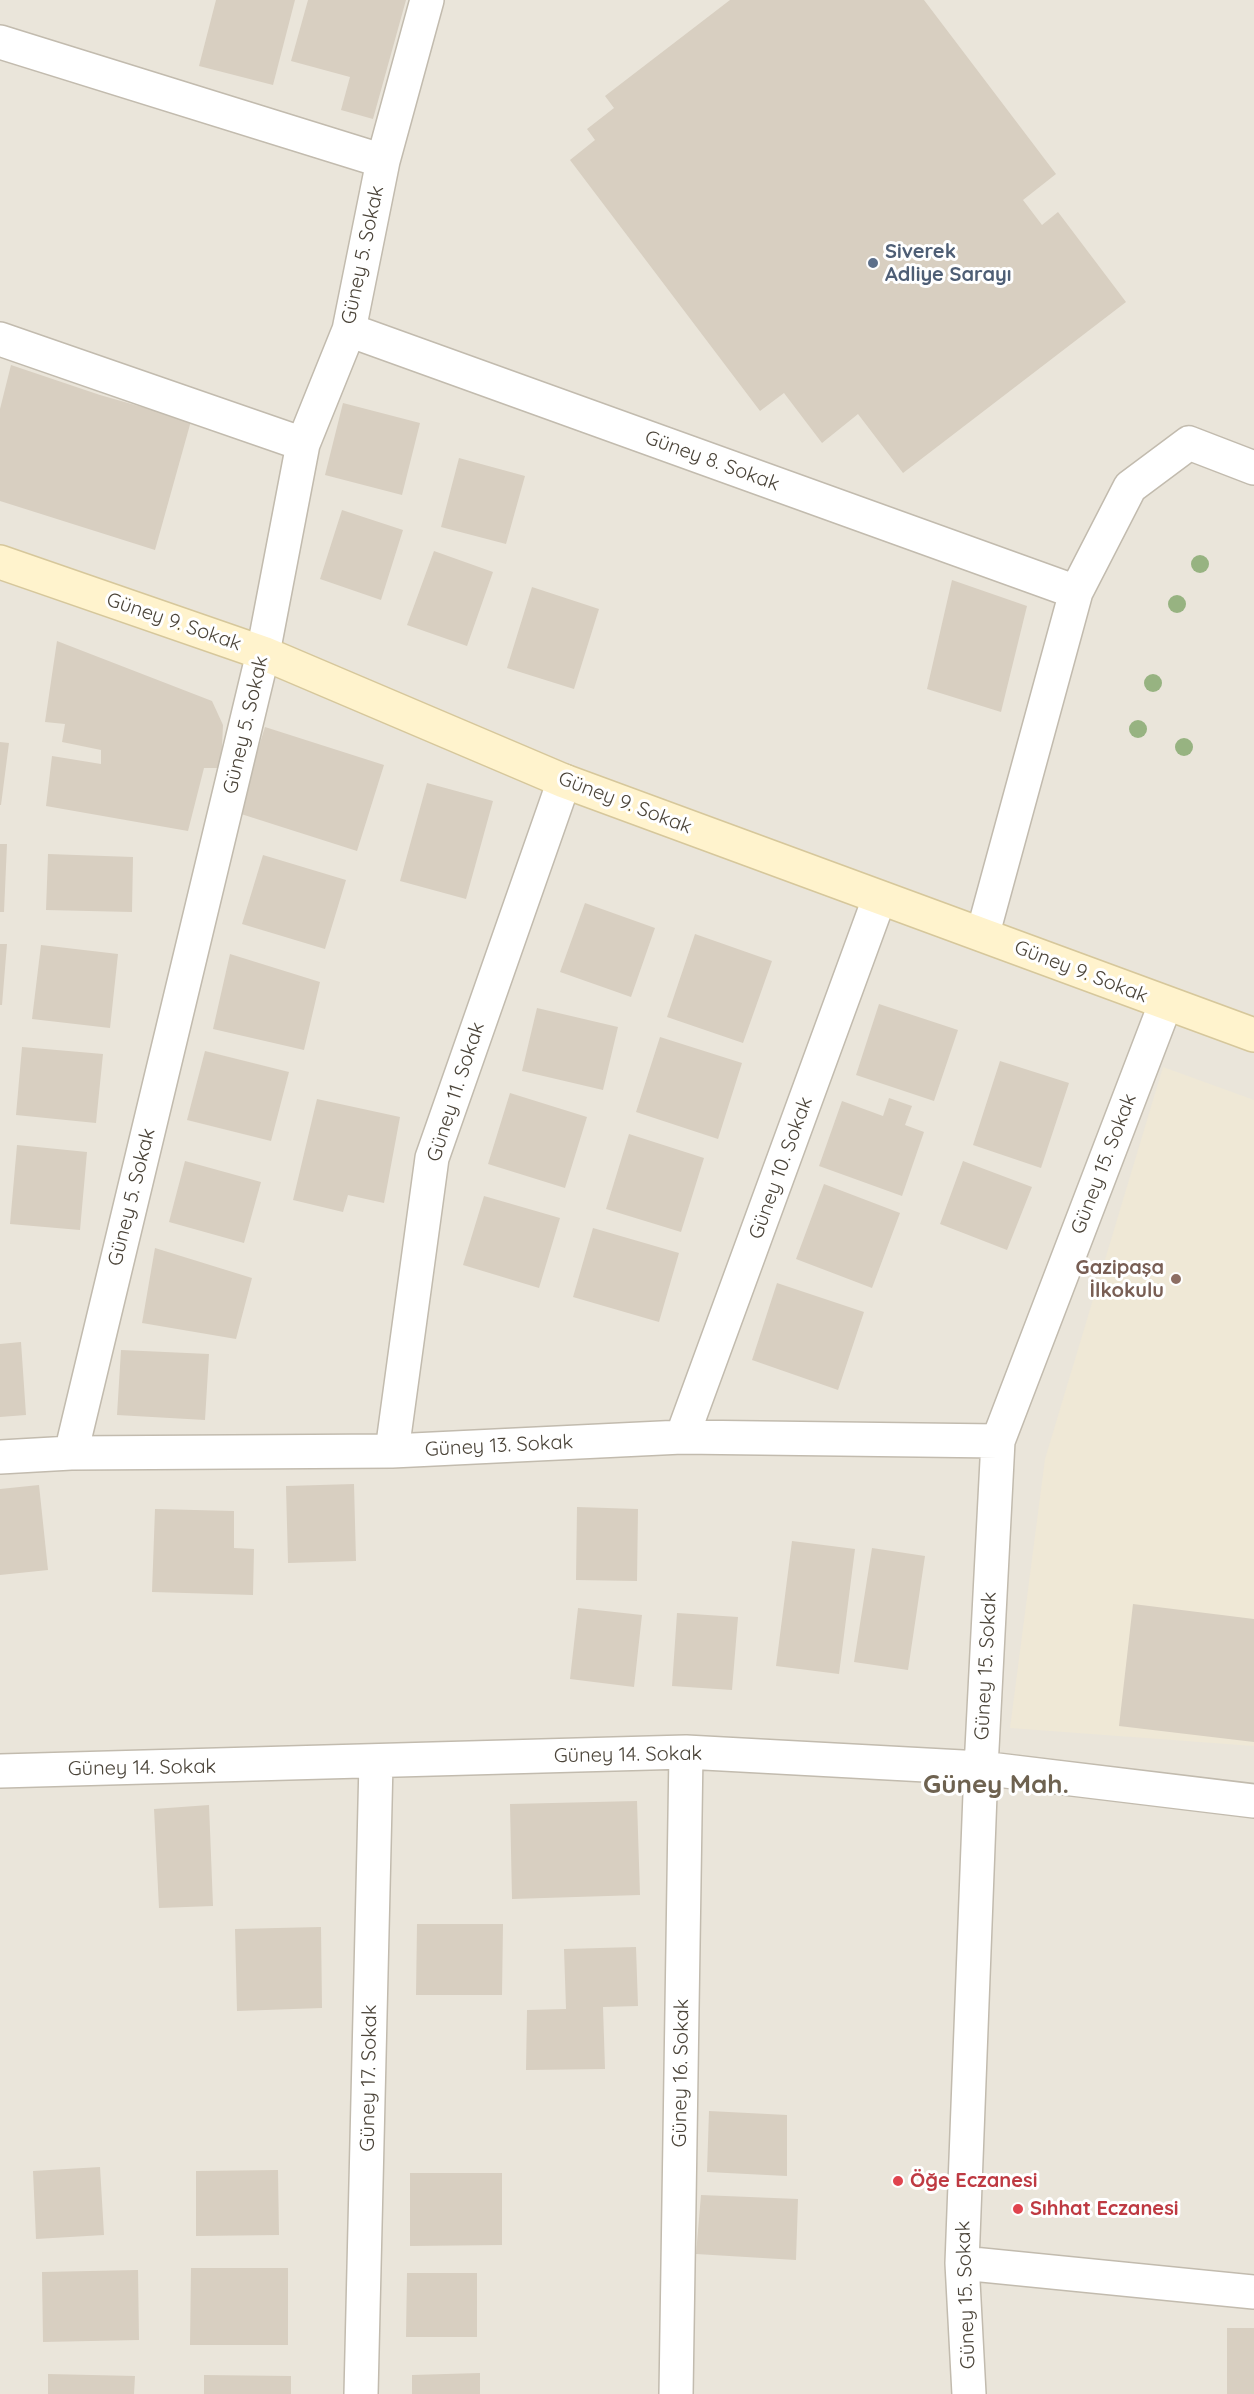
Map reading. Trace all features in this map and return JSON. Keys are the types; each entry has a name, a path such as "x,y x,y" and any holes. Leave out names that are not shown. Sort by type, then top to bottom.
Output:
{"street":[{"name":"Güney 5. Sokak","path":"70,1453 264,653 303,444 349,330 383,161 427,0"},
{"path":"0,42 383,161"},
{"name":"Güney 8. Sokak","path":"349,330 1076,592"},
{"path":"0,339 303,444"},
{"path":"983,933 1076,592 1130,487 1189,443 1254,468"},
{"name":"Güney 9. Sokak","path":"0,562 264,653 564,781 879,899 983,933 1165,1005 1254,1035"},
{"name":"Güney 11. Sokak","path":"392,1451 432,1158 564,781"},
{"name":"Güney 10. Sokak","path":"682,1437 879,899"},
{"name":"Güney 15. Sokak","path":"969,2394 962,2263 981,1768 998,1441 1165,1005"},
{"name":"Güney 13. Sokak","path":"0,1457 70,1453 392,1451 682,1437 998,1441"},
{"name":"Güney 14. Sokak","path":"0,1771 686,1752 981,1768 1254,1801"},
{"name":"Güney 16. Sokak","path":"676,2394 686,1752"},
{"name":"Güney 17. Sokak","path":"361,2394 376,1762"},
{"path":"962,2263 1254,2292"}],"shaded area":[{"path":"0,0 1254,0 1254,2394 0,2394"},
{"name":"Gazipaşa İlkokulu","path":"1163,1067 1254,1100 1254,1746 1010,1728 1045,1459"}],"building":[{"path":"216,0 295,0 273,85 199,66"},
{"path":"308,0 406,0 373,119 341,110 350,77 291,61"},
{"name":"Siverek Adliye Sarayı","path":"730,0 924,0 1056,174 1023,200 1042,225 1058,212 1126,302 903,473 858,414 822,443 784,393 760,411 570,160 595,140 587,129 614,108 605,96"},
{"path":"11,365 100,395 191,421 155,550 0,501 0,409"},
{"path":"343,403 420,423 402,495 325,475"},
{"path":"459,458 525,476 506,544 441,527"},
{"path":"342,510 403,530 381,600 320,579"},
{"path":"434,551 493,572 467,646 407,625"},
{"path":"952,580 1027,606 1001,712 927,689"},
{"path":"532,587 599,609 574,689 507,668"},
{"path":"57,641 212,701 223,725 221,768 204,768 188,831 46,806 52,756 101,764 101,750 62,742 65,724 45,722"},
{"path":"265,727 384,765 357,851 238,813"},
{"path":"0,742 9,743 1,805 0,805"},
{"path":"427,783 493,801 466,899 400,881"},
{"path":"0,844 7,844 4,912 0,912"},
{"path":"48,854 133,857 132,912 46,910"},
{"path":"263,855 346,880 325,949 242,924"},
{"path":"585,903 655,928 631,997 560,972"},
{"path":"695,934 772,961 743,1043 667,1017"},
{"path":"0,944 7,944 2,1005 0,1005"},
{"path":"41,945 118,954 110,1028 32,1019"},
{"path":"230,954 320,982 304,1050 213,1029"},
{"path":"879,1004 958,1030 934,1101 856,1075"},
{"path":"537,1008 618,1027 603,1090 522,1071"},
{"path":"660,1037 742,1063 718,1139 636,1112"},
{"path":"22,1047 103,1054 96,1123 16,1115"},
{"path":"205,1051 289,1072 271,1141 187,1120"},
{"path":"1000,1061 1069,1083 1041,1168 973,1145"},
{"path":"510,1093 587,1117 565,1188 488,1164"},
{"path":"889,1098 912,1106 905,1125 924,1132 902,1196 819,1166 842,1101 883,1116"},
{"path":"317,1099 400,1117 384,1203 348,1195 343,1212 293,1200"},
{"path":"629,1134 704,1158 681,1232 606,1209"},
{"path":"17,1145 87,1152 80,1230 10,1224"},
{"path":"185,1161 261,1182 244,1243 169,1222"},
{"path":"963,1161 1032,1187 1007,1250 940,1224"},
{"path":"824,1184 900,1213 872,1288 796,1259"},
{"path":"484,1196 560,1218 539,1288 463,1265"},
{"path":"593,1228 679,1253 659,1322 573,1297"},
{"path":"155,1248 252,1278 236,1339 142,1323"},
{"path":"777,1283 864,1312 838,1390 752,1360"},
{"path":"21,1342 26,1415 0,1417 0,1344"},
{"path":"121,1350 209,1354 205,1420 117,1415"},
{"path":"354,1484 356,1561 288,1563 286,1486"},
{"path":"39,1485 48,1570 0,1575 0,1489"},
{"path":"577,1507 638,1509 637,1581 576,1580"},
{"path":"155,1509 234,1511 234,1548 254,1549 253,1595 152,1592"},
{"path":"792,1541 855,1549 839,1674 776,1666"},
{"path":"872,1548 925,1556 908,1670 854,1662"},
{"path":"1133,1604 1254,1619 1254,1742 1119,1726"},
{"path":"578,1608 642,1615 634,1687 570,1679"},
{"path":"677,1613 738,1617 732,1690 672,1686"},
{"path":"637,1801 640,1895 512,1899 510,1804"},
{"path":"209,1805 213,1906 159,1908 154,1809"},
{"path":"417,1924 503,1924 502,1995 416,1995"},
{"path":"321,1927 322,2008 237,2011 235,1929"},
{"path":"636,1947 638,2006 603,2007 605,2069 526,2070 527,2010 566,2009 564,1949"},
{"path":"709,2111 787,2115 787,2176 707,2172"},
{"path":"100,2167 104,2235 36,2239 33,2171"},
{"path":"278,2170 279,2235 196,2236 196,2171"},
{"path":"410,2173 502,2173 502,2245 410,2246"},
{"path":"701,2195 798,2199 796,2260 696,2254"},
{"path":"191,2268 288,2268 288,2345 190,2345"},
{"path":"138,2270 139,2340 43,2342 42,2272"},
{"path":"407,2273 477,2273 477,2337 406,2337"},
{"path":"1227,2328 1254,2328 1254,2394 1227,2394"},
{"path":"480,2373 480,2394 412,2394 412,2375"},
{"path":"48,2374 135,2376 134,2394 48,2394"},
{"path":"204,2375 291,2376 291,2394 204,2394"}],"place":[{"name":"Siverek Adliye Sarayı","path":"873,263"},
{"name":"Gazipaşa İlkokulu","path":"1176,1279"},
{"name":"Öğe Eczanesi","path":"898,2181"},
{"name":"Sıhhat Eczanesi","path":"1018,2209"}],"district":[{"name":"Güney Mah.","path":"996,1785"}]}
